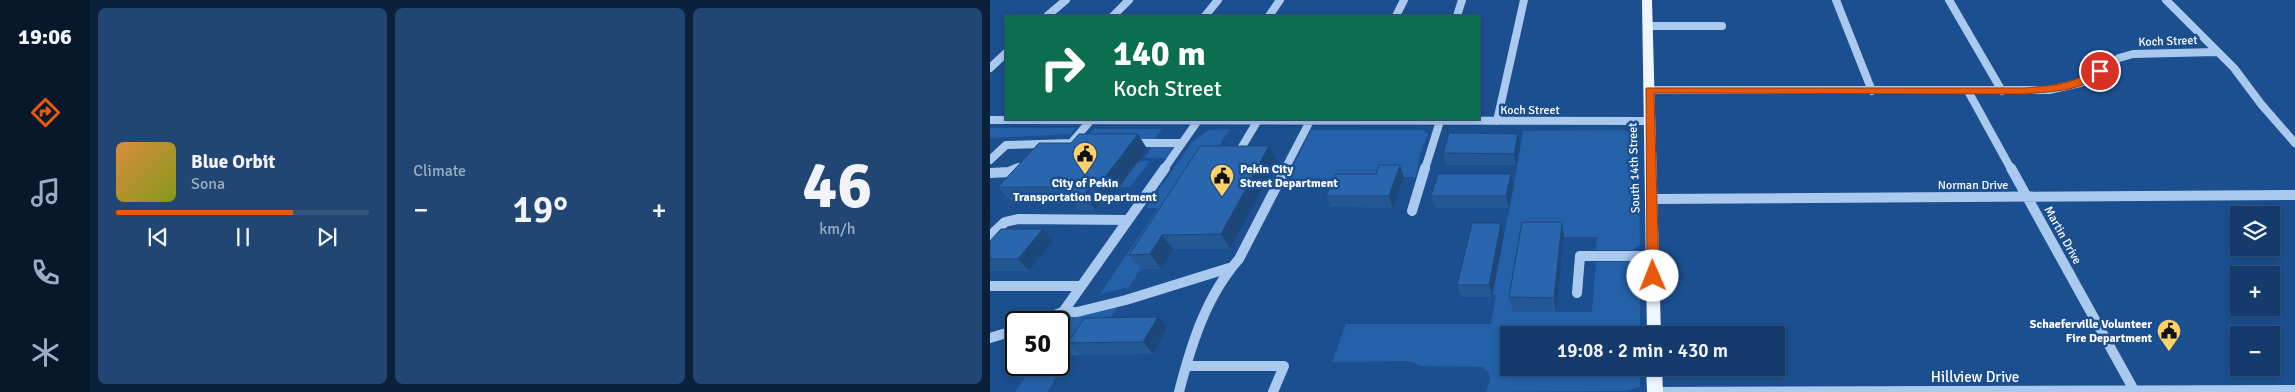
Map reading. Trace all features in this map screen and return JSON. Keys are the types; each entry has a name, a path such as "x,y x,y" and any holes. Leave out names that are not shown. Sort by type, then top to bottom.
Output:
{"main road":[{"name":"South 14th Street","path":"1647,0 1654,326"},
{"path":"1654,376 1655,392"}],"street":[{"path":"1048,15 1066,0"},
{"path":"1114,15 1129,0"},
{"path":"1207,15 1218,0"},
{"path":"1270,15 1280,0"},
{"path":"1396,15 1404,0"},
{"path":"1457,15 1462,0"},
{"path":"1497,121 1524,0"},
{"path":"1836,0 1872,90"},
{"path":"1949,0 2002,91"},
{"path":"2166,0 2241,76 2295,142"},
{"path":"1648,26 1722,26"},
{"name":"Koch Street","path":"1650,90 2002,91 2065,87 2092,77 2119,58 2133,54 2217,52"},
{"path":"990,68 1005,54"},
{"path":"2092,77 2106,84"},
{"name":"Martin Drive","path":"1968,91 2135,392"},
{"name":"Koch Street","path":"990,120 1005,119"},
{"path":"1072,142 1091,120"},
{"path":"1064,311 1197,120"},
{"path":"1237,155 1258,120"},
{"name":"Koch Street","path":"1258,120 1649,121"},
{"path":"1179,392 1189,354 1208,308 1229,268 1239,259 1310,120"},
{"path":"1412,211 1440,121"},
{"path":"990,160 1006,145 1081,142"},
{"path":"990,173 1014,172 1042,143"},
{"path":"1127,143 1182,143"},
{"name":"Norman Drive","path":"1652,198 2295,194"},
{"path":"990,236 1005,222 1018,219 1128,220"},
{"path":"1577,293 1580,256 1653,256"},
{"path":"1070,312 1126,300 1229,268"},
{"path":"990,286 1081,286"},
{"path":"990,338 1005,333"},
{"path":"1186,366 1284,366 1273,392"},
{"name":"Hillview Drive","path":"1655,392 2295,390"}],"shaded area":[{"path":"990,128 1076,128 1071,134 990,138"},
{"path":"1094,129 1162,129 1153,141 1110,136 1112,133 1089,134"},
{"path":"1230,129 1129,287 1100,294 1158,208 1146,208 1192,142 1209,130"},
{"path":"1311,130 1424,130 1428,135 1421,151 1416,177 1384,177 1380,186 1284,185"},
{"path":"1619,130 1636,132 1638,135 1640,245 1633,250 1596,250 1597,237 1525,237 1513,312 1592,312 1596,262 1633,262 1640,269 1640,326 1500,326 1500,376 1640,376 1640,387 1627,391 1486,392 1490,380 1489,373 1482,367 1421,366 1405,361 1332,362 1346,324 1491,324 1496,295 1492,295 1523,131"},
{"path":"1153,145 1173,145 1174,147 1167,158 1144,158"},
{"path":"1150,161 1130,187 1119,187 1137,162"},
{"path":"1118,306 1104,329 1095,330 1079,355 1070,357 1070,317"},
{"path":"1026,376 1057,376 1047,392 1015,392"}],"building":[{"path":"1449,133 1518,134 1514,154 1443,153"},
{"path":"1079,134 1138,134 1096,189 1088,189 1084,195 1066,195 1072,187 998,187 1039,143 1071,143"},
{"path":"1200,146 1269,146 1221,234 1162,235 1150,254 1129,255"},
{"path":"1379,165 1400,165 1389,196 1326,196 1336,174 1376,174"},
{"path":"1438,174 1511,174 1506,196 1431,196"},
{"path":"1522,222 1562,222 1554,298 1509,297"},
{"path":"1472,223 1501,223 1489,285 1457,285"},
{"path":"1001,229 1043,229 1018,259 990,259 990,241"},
{"path":"1158,317 1143,342 1070,343 1070,340 1084,318"}],"place":[{"name":"City of Pekin Transportation Department","path":"1085,175"},
{"name":"Pekin City Street Department","path":"1222,197"},
{"name":"Schaeferville Volunteer Fire Department","path":"2169,352"}],"route":[{"path":"1653,276 1649,130 1650,90 2049,90 2080,83 2100,71"}]}
